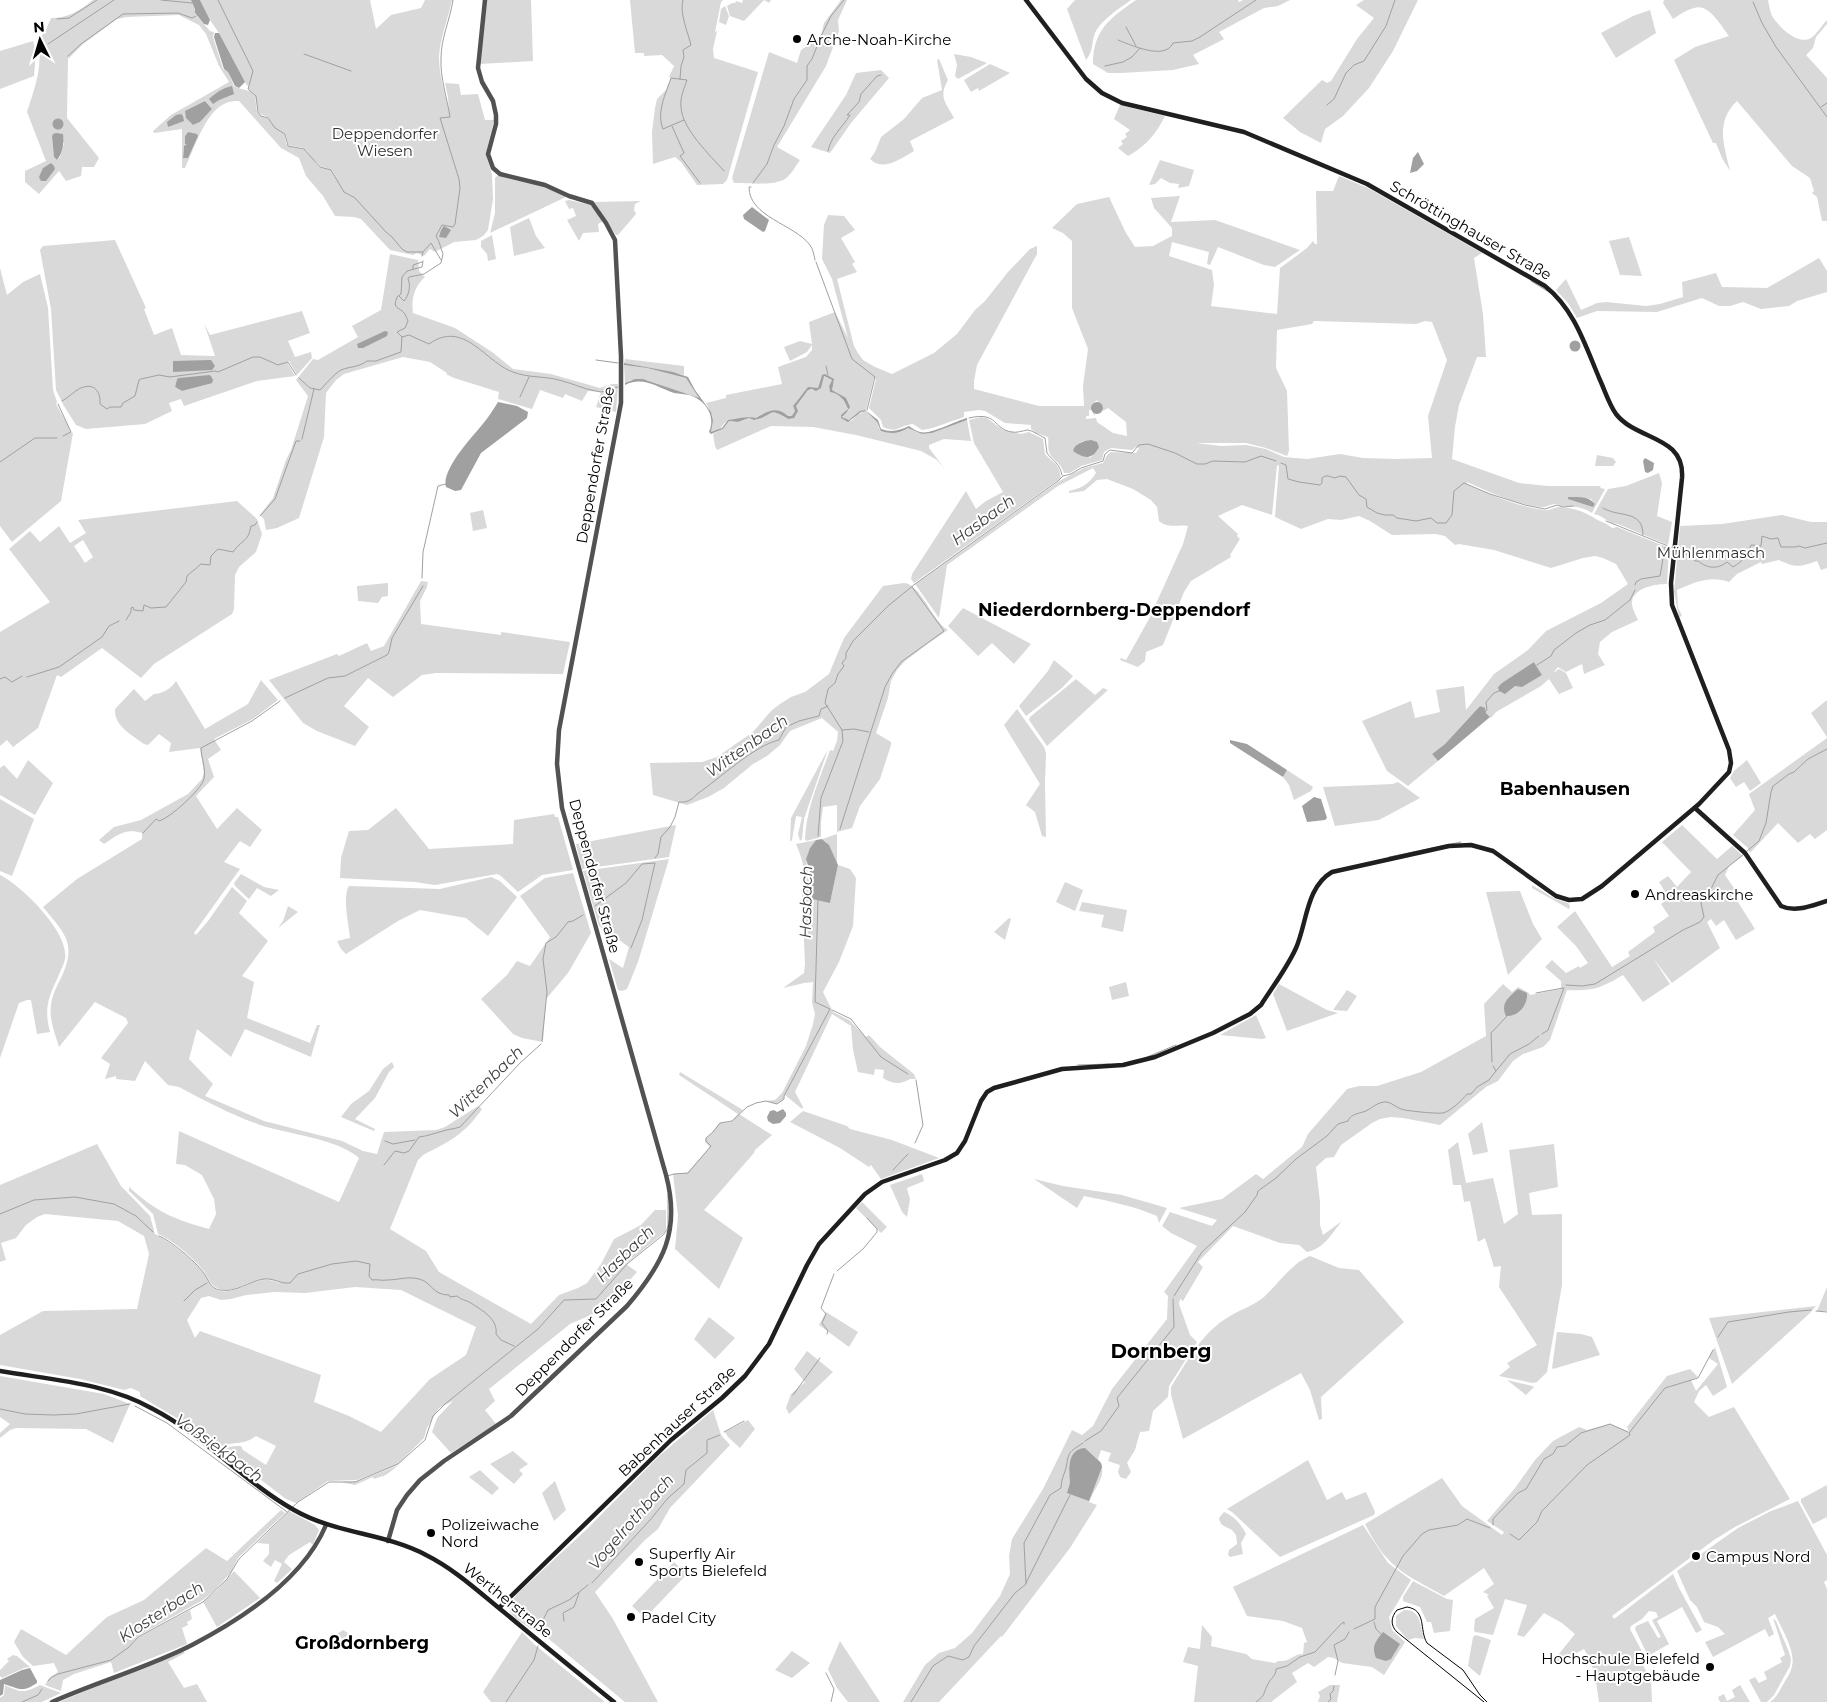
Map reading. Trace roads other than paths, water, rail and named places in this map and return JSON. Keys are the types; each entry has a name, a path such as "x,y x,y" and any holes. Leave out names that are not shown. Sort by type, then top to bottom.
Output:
{"main road":[{"name":"Schröttinghauser Straße","path":"1026,0 1086,79 1102,93 1122,102 1244,132 1367,184 1545,286 1563,303 1579,329 1608,400 1616,413 1636,431 1669,446 1677,454 1683,469 1671,589 1674,610 1732,761 1726,776 1695,808"},
{"path":"1695,808 1743,851 1781,906 1793,909 1827,900"},
{"name":"Babenhauser Straße","path":"499,1608 665,1446 722,1398 744,1376 770,1344 807,1265 819,1244 865,1194 882,1182 954,1156 963,1144 981,1101 989,1091 1062,1069 1120,1066 1149,1059 1213,1033 1255,1011 1261,1005 1296,949 1316,887 1332,872 1443,847 1471,845 1496,853 1556,896 1577,900 1588,896 1600,888 1695,808"},
{"name":"Wertherstraße","path":"0,1371 105,1389 141,1402 177,1424 291,1509 326,1526 414,1550 438,1561 453,1571 614,1702"}],"street":[{"name":"Deppendorfer Straße","path":"388,1542 397,1510 406,1495 420,1480 444,1461 494,1429 516,1412 606,1327 641,1290 660,1261 671,1226 672,1206 667,1177 567,828 557,772 559,730 621,403 615,240 592,203 569,196 545,185 500,174 492,168 488,154 496,124 496,115 493,101 482,82 478,68 485,0"},
{"path":"52,1702 184,1648 226,1625 265,1599 289,1578 309,1556 321,1538 326,1526"}],"waterway":[{"path":"57,19 69,18 97,0"},
{"path":"48,44 114,0"},
{"path":"161,0 192,3"},
{"path":"218,0 253,71 248,89 256,96 258,112 261,116 268,118 275,128 285,134 288,146 304,149 320,167 331,170 344,192 355,198 402,249 407,252 423,252 422,256"},
{"path":"399,296 404,301 407,296 409,277 424,274 441,263 443,254 436,236 442,225 453,227 455,224 460,188 459,179 440,118 450,117 441,58 442,43 453,0"},
{"path":"680,79 684,57 683,50 691,45 683,16 683,0"},
{"path":"753,183 767,164 794,99 807,80 807,66 812,59 821,36 831,16 844,0"},
{"path":"1118,40 1147,50 1163,51 1173,43 1192,41 1200,37 1256,0"},
{"path":"1327,105 1334,99 1346,73 1354,65 1364,61 1386,26 1395,0"},
{"path":"1753,2 1762,23 1776,47 1827,117"},
{"path":"68,56 81,44 123,14 178,13 192,18 196,16"},
{"path":"1126,27 1136,46"},
{"path":"1105,66 1123,62 1132,57 1140,48"},
{"path":"304,54 351,71"},
{"path":"828,151 834,136 850,115 847,115 859,102 861,94 877,76 881,75"},
{"path":"684,120 663,129 661,123 661,110 671,78 687,80 681,100 686,124 691,133 724,171"},
{"path":"1821,107 1827,103"},
{"path":"672,126 684,153 680,156 700,183"},
{"path":"751,187 749,187 751,197 756,206 803,238 811,247 815,260"},
{"path":"423,252 431,243 441,260"},
{"path":"423,261 422,267 407,271 402,277 401,294 397,297 395,304 405,314 408,321 405,328 397,332 402,337 409,335 429,344 442,338 453,336 464,339 503,367 519,374 564,381 601,392 618,387"},
{"path":"413,269 413,265 422,262"},
{"path":"816,262 852,359 875,377 867,410"},
{"path":"1531,281 1549,292"},
{"path":"299,378 310,388 320,390 341,370 401,352 402,337"},
{"path":"62,401 79,389 90,386 98,393 100,404 107,409 110,407 121,407 123,403 135,396 139,380 141,379 159,375 170,377 218,372 253,357 260,357 278,365 288,362 296,375"},
{"path":"596,360 618,363"},
{"path":"826,366 828,375"},
{"path":"520,397 529,377"},
{"path":"302,439 314,389"},
{"path":"58,404 71,432 63,436"},
{"path":"969,418 986,417 1006,430 1012,432 1029,430 1045,438 1047,453 1058,465 1062,475"},
{"path":"0,462 35,438 57,438"},
{"path":"260,516 275,499 296,441 300,441"},
{"path":"1063,476 1103,461 1105,454 1110,450 1132,453 1139,445 1148,444 1175,453 1197,464 1213,461 1245,462 1261,456 1276,461"},
{"path":"1281,463 1286,465 1288,479 1299,482 1320,485 1322,478 1325,476 1335,478 1340,476 1346,477 1359,495 1366,499 1367,507 1377,513 1416,521 1431,518 1437,523 1446,523 1452,515 1454,491 1464,483 1490,494 1525,505 1545,509 1557,505 1563,507 1573,506"},
{"name":"Hasbach","path":"818,836 821,798 843,741 842,730 825,703 828,689 835,683 838,674 844,666 842,663 853,641 888,606 915,584 1063,476"},
{"path":"422,578 423,552 438,486 446,484"},
{"path":"1603,508 1635,518 1642,527 1643,535"},
{"path":"1606,521 1678,550 1695,561 1712,567 1720,566 1727,562 1733,567 1742,560 1751,545 1761,546 1762,536 1771,539 1778,538 1781,547 1799,546 1805,548 1827,543"},
{"path":"126,620 133,607 134,610 143,611 144,605 151,608 166,607 186,582 189,574 201,564 210,565 211,556 218,549 233,552 246,538 251,526 257,522"},
{"path":"1635,585 1641,579 1660,576 1665,547"},
{"path":"285,698 328,678 345,676 387,655 392,638 423,586"},
{"path":"840,829 885,687 901,662 944,631 912,587"},
{"path":"1537,665 1551,656 1554,650 1576,633 1590,625 1605,620 1630,600 1635,590"},
{"path":"27,677 59,667 102,637 109,626 119,621"},
{"path":"0,679 5,677 12,682 22,676"},
{"path":"1485,712 1487,710 1486,702 1494,693 1499,691"},
{"path":"143,833 156,819 159,821 164,819 177,809 202,784 204,771 201,748 252,721 280,701"},
{"name":"Wittenbach","path":"655,858 658,854 661,837 670,827 679,802 692,799 748,755 769,743 779,740 786,727 799,721 819,716 821,709 828,706"},
{"path":"842,730 854,729 869,732"},
{"path":"1747,851 1759,841 1766,823 1773,786 1794,772 1808,759 1827,749"},
{"path":"1389,857 1461,842"},
{"path":"1566,985 1582,986 1595,984 1683,930 1700,922 1704,917 1701,903 1704,896 1711,889 1718,875 1744,854"},
{"name":"Wittenbach","path":"595,906 626,883 642,864 655,863 642,920 631,948"},
{"name":"Hasbach","path":"667,1176 688,1173 711,1146 706,1141 706,1138 720,1123 732,1121 747,1107 756,1103 766,1101 777,1104 784,1099 830,1009 815,1002 818,900"},
{"name":"Wittenbach","path":"542,1041 547,992 543,959 546,943 556,937 568,922 583,915"},
{"path":"1536,993 1563,988"},
{"path":"1542,1034 1548,1030 1564,988"},
{"name":"Vogelrothbach","path":"832,1010 851,1019 881,1057 908,1074"},
{"path":"1492,1062 1491,1033 1508,1015"},
{"path":"1496,1071 1510,1054 1529,1044 1539,1036"},
{"name":"Wittenbach","path":"384,1165 395,1151 404,1153 409,1151 419,1137 460,1127 520,1063 541,1044"},
{"path":"1147,1057 1176,1045"},
{"path":"1078,1065 1109,1064"},
{"path":"1174,1296 1202,1252 1245,1212 1258,1191 1327,1136 1338,1124 1348,1121 1350,1117 1383,1102 1409,1111 1446,1112 1467,1094 1471,1094 1477,1087 1489,1080 1496,1071 1493,1066"},
{"name":"Vogelrothbach","path":"915,1143 923,1125 916,1080"},
{"name":"Wittenbach","path":"385,1141 393,1144 415,1140"},
{"name":"Vogelrothbach","path":"893,1170 908,1154"},
{"name":"Hasbach","path":"48,1681 58,1674 111,1660 129,1647 138,1637 203,1602 227,1579 239,1559 298,1502 329,1482 355,1482 398,1464 425,1440 433,1416 445,1404 538,1329 564,1300 596,1299 627,1264 663,1235 668,1225 668,1194"},
{"path":"0,1214 34,1200 75,1197 114,1204 136,1216 153,1232"},
{"name":"Vogelrothbach","path":"837,1271 863,1249 877,1232 877,1229 867,1218"},
{"path":"159,1236 169,1241 189,1257 200,1268 211,1285 220,1290 232,1290 264,1279 290,1283 298,1274 332,1264 356,1261 370,1264 369,1276 372,1280 419,1279 439,1293 449,1295 450,1297 457,1296 480,1309 495,1324 496,1334 501,1340 514,1346"},
{"name":"Vogelrothbach","path":"827,1334 828,1331 822,1323 826,1314 821,1308 834,1274"},
{"path":"184,1301 195,1290 207,1283"},
{"path":"1085,1441 1101,1431 1119,1406 1117,1398 1174,1327 1173,1299"},
{"path":"1718,1337 1728,1322 1811,1310"},
{"path":"1816,1311 1827,1312"},
{"path":"1510,1534 1519,1540 1537,1522 1542,1511 1587,1465 1630,1435 1629,1433 1665,1388 1698,1378 1713,1350"},
{"name":"Vogelrothbach","path":"793,1395 820,1358"},
{"name":"Voßsiekbach","path":"0,1409 25,1414 54,1415 76,1414 130,1404"},
{"name":"Voßsiekbach","path":"135,1406 167,1423 287,1512"},
{"name":"Vogelrothbach","path":"724,1432 744,1421"},
{"path":"1493,1525 1493,1519 1518,1493 1526,1489 1544,1459 1553,1454 1557,1447 1565,1446 1581,1433 1610,1424 1628,1432"},
{"name":"Vogelrothbach","path":"592,1583 668,1498 684,1484 686,1470 707,1453 707,1440 720,1435"},
{"path":"911,1702 933,1666 948,1656 963,1660 969,1657 974,1646 1015,1593 1026,1584 1024,1543 1050,1495 1061,1488 1070,1453 1083,1443"},
{"path":"1026,1583 1070,1495"},
{"path":"1354,1629 1375,1619 1375,1607 1403,1556 1422,1534 1429,1530 1458,1525 1467,1519 1490,1528"},
{"name":"Vogelrothbach","path":"538,1630 548,1610 569,1600 588,1585"},
{"name":"Vogelrothbach","path":"564,1621 563,1613 574,1607 579,1593"},
{"path":"1256,1702 1263,1696 1276,1669 1287,1666 1300,1657 1315,1652 1342,1623 1344,1622 1344,1624"},
{"path":"1374,1622 1376,1629 1381,1634"},
{"path":"1335,1675 1338,1661 1334,1645 1345,1639 1349,1632"},
{"path":"506,1702 534,1660 538,1646"},
{"path":"826,1673 834,1689 831,1702"},
{"path":"1328,1702 1331,1699 1330,1694 1334,1686"},
{"name":"Klosterbach","path":"22,1702 38,1695 42,1689"}],"tram line":[{"path":"1484,1702 1397,1632 1393,1627 1392,1621 1393,1615 1397,1610 1407,1607 1417,1612 1422,1621 1427,1643 1463,1670 1487,1702"}],"place":[{"name":"Arche-Noah-Kirche","path":"797,39"},
{"name":"Andreaskirche","path":"1635,894"},
{"name":"Polizeiwache Nord","path":"431,1533"},
{"name":"Campus Nord","path":"1696,1556"},
{"name":"Superfly Air Sports Bielefeld","path":"639,1562"},
{"name":"Padel City","path":"631,1617"},
{"name":"Hochschule Bielefeld - Hauptgebäude","path":"1710,1667"}],"district":[{"name":"Niederdornberg-Deppendorf","path":"1114,610"},
{"name":"Babenhausen","path":"1565,789"},
{"name":"Dornberg","path":"1161,1351"},
{"name":"Großdornberg","path":"362,1643"}],"park label":[{"name":"Deppendorfer Wiesen","path":"385,142"},
{"name":"Mühlenmasch","path":"1711,552"}]}
